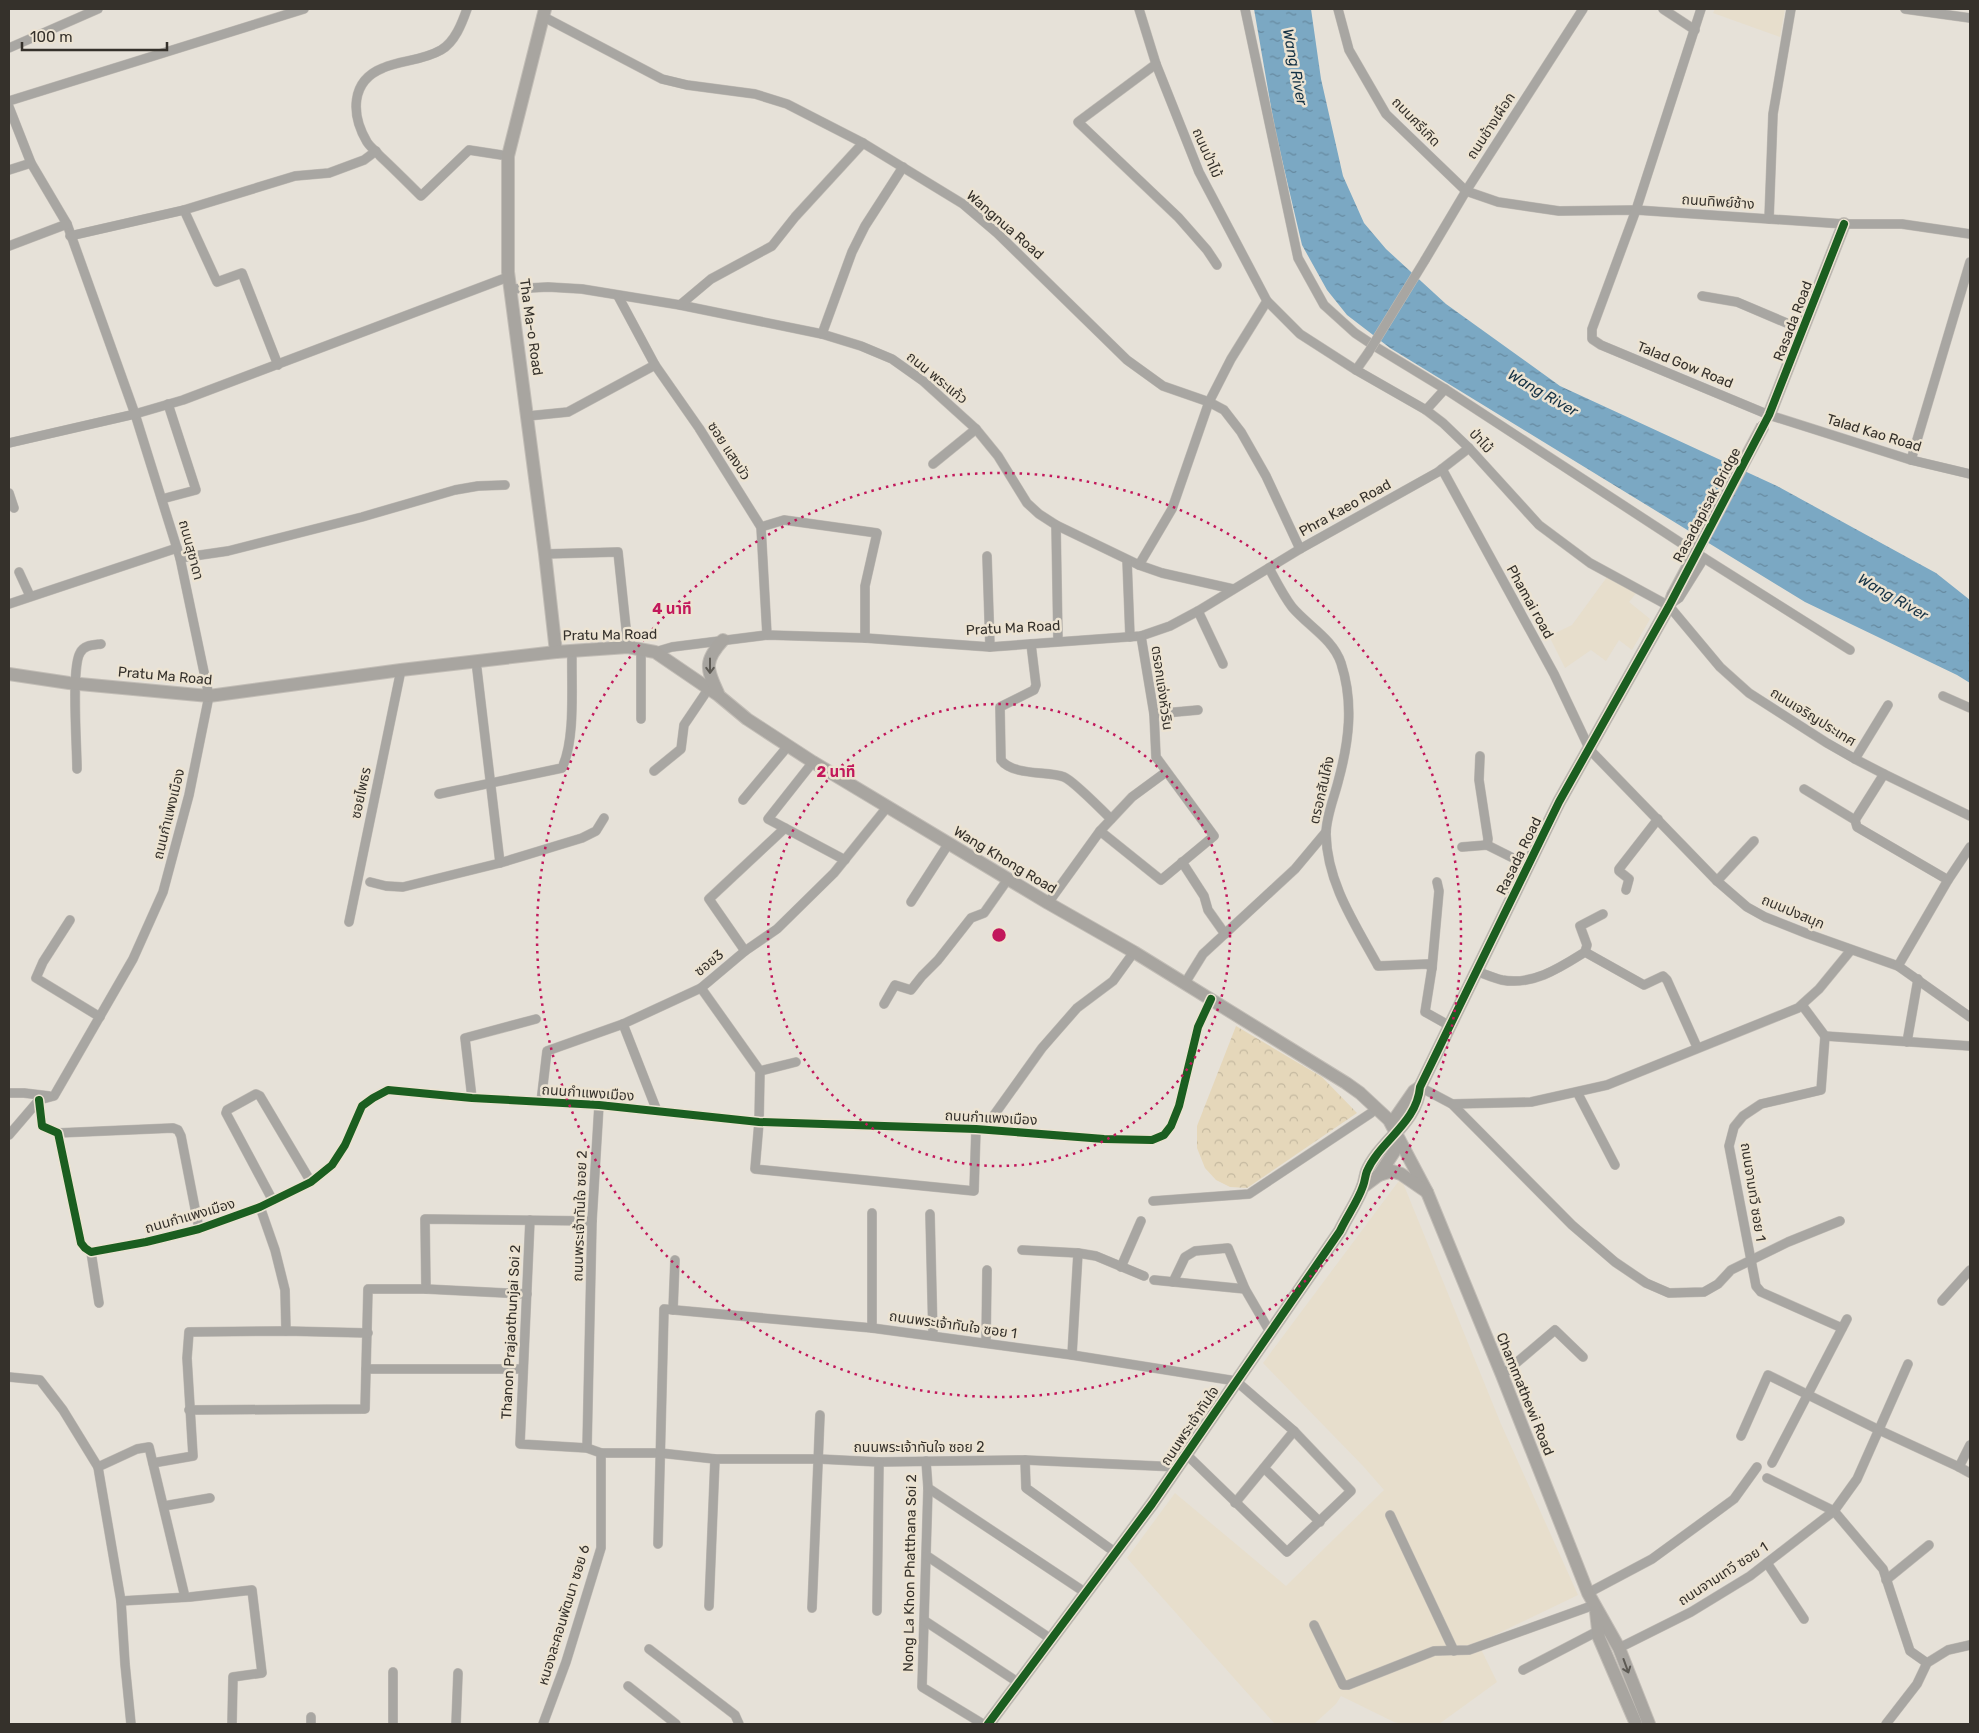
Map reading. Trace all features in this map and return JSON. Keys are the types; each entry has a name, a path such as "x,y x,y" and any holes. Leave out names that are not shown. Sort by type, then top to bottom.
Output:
{"main road":[{"name":"Tha Ma-o Road","path":"543,12 508,156 509,283 528,416 556,652"},
{"name":"Rasada Road","path":"1769,415 1844,224"},
{"name":"Rasadapisak Bridge","path":"1671,600 1764,426"},
{"name":"Rasada Road","path":"1397,1134 1419,1097 1420,1087 1559,802 1590,750 1671,600"},
{"path":"714,692 709,664 711,654 723,640"},
{"name":"Pratu Ma Road","path":"9,674 76,683 209,696 401,670 572,650 635,648 655,652"},
{"name":"Wang Khong Road","path":"655,652 714,692 747,719 813,762 1048,903 1186,983 1346,1083 1360,1093 1389,1120 1397,1134"},
{"name":"Wang Khong Road","path":"1346,1083 1354,1096 1383,1127 1397,1134"},
{"name":"ถนนพระเจ้าทันใจ","path":"1363,1187 1379,1176 1394,1152 1397,1134"},
{"name":"ถนนพระเจ้าทันใจ","path":"988,1724 1116,1553 1178,1466 1340,1231 1363,1187 1367,1171 1388,1142 1397,1134"},
{"name":"Chammathewi Road","path":"1397,1134 1427,1192 1502,1375 1594,1606 1636,1724"},
{"path":"1379,1176 1392,1172 1401,1174 1427,1192"},
{"name":"Chammathewi Road","path":"1603,1634 1619,1648 1649,1724"}],"street":[{"path":"9,48 98,9"},
{"path":"9,101 304,9"},
{"path":"467,9 452,41 442,50 413,62 384,67 373,73 362,85 356,99 357,117 367,143 421,196 470,150 508,156"},
{"name":"ถนนป่าไม้","path":"1138,9 1156,64 1198,172 1267,301"},
{"path":"1245,9 1298,258 1324,305 1355,333 1850,650"},
{"name":"ถนนศรีเกิด","path":"1338,9 1349,50 1386,114 1466,191"},
{"name":"ถนนช้างเผือก","path":"1356,370 1466,191 1583,9"},
{"path":"1663,9 1695,30"},
{"path":"1636,210 1702,9"},
{"path":"1769,220 1772,114 1791,9"},
{"path":"1905,9 1970,18"},
{"name":"Wangnua Road","path":"543,12 662,79 687,85 755,94 787,104 863,143 963,204 997,233 1127,360 1163,386 1209,402 1224,410 1241,432 1266,476 1300,549"},
{"path":"1156,64 1078,122 1178,216 1207,250 1217,265"},
{"name":"ถนนสุชาดา","path":"9,107 32,164 67,224 135,414 179,553 209,696"},
{"path":"680,305 711,279 772,246 795,217 863,143"},
{"path":"70,236 184,210 295,176 328,173 364,160 376,151"},
{"path":"9,170 32,164"},
{"path":"822,334 852,252 865,226 903,167"},
{"name":"ถนนทิพย์ช้าง","path":"1466,191 1498,202 1559,211 1636,210 1844,224 1902,224 1970,234"},
{"path":"184,210 217,282 242,273 278,365"},
{"name":"Talad Gow Road","path":"1636,210 1592,329 1592,339 1601,345 1769,415"},
{"path":"9,246 67,224"},
{"path":"1911,460 1970,262"},
{"name":"ถนน พระแก้ว","path":"9,443 135,414 168,404 509,283 548,288 582,289 680,305 822,334 861,346 892,359 923,381 976,429 998,456 1027,503 1039,514 1056,525 1139,565 1162,573 1233,589"},
{"name":"ซอย แสงบัว","path":"618,296 654,365 698,428 761,527 767,636"},
{"path":"1702,296 1737,302 1803,330"},
{"path":"1139,565 1172,509 1209,402 1231,359 1267,301"},
{"name":"ป่าไม้","path":"1267,301 1300,334 1356,370 1426,410 1443,423 1469,448 1539,525 1590,563 1671,600"},
{"path":"528,416 568,412 654,365"},
{"path":"1426,410 1445,389"},
{"path":"162,499 196,490 168,404"},
{"name":"Talad Kao Road","path":"1769,415 1911,460 1970,474"},
{"name":"Rasada Road","path":"1764,426 1769,415"},
{"path":"933,464 976,429"},
{"name":"Phra Kaeo Road","path":"1233,589 1442,469 1469,448"},
{"name":"Phamai road","path":"1442,469 1554,674 1590,750"},
{"path":"9,604 30,596 179,553 228,551 362,517 455,490 478,486 504,485"},
{"path":"9,493 14,508"},
{"path":"761,527 784,520 877,532 865,586 865,638"},
{"path":"1056,525 1058,641"},
{"path":"545,554 618,552 635,648 641,719"},
{"path":"987,556 990,647"},
{"path":"1671,600 1679,598 1704,558"},
{"path":"1127,560 1130,637"},
{"name":"ตรอกสันโค้ง","path":"1269,568 1292,607 1334,647 1341,662 1349,694 1350,720 1340,777 1326,832 1331,874 1345,906 1378,966 1428,964 1432,968"},
{"path":"19,572 30,596"},
{"name":"Pratu Ma Road","path":"655,652 672,647 767,636 865,638 990,647 1141,636 1170,626 1233,589"},
{"name":"ถนนเจริญประเทศ","path":"1671,600 1720,667 1749,693 1855,759 1970,816"},
{"path":"1198,611 1223,664"},
{"name":"ตรอกแจ่งหัวริน","path":"1141,636 1154,714 1156,757 1214,836 1182,862"},
{"path":"76,769 76,683 78,660 81,651 92,645 101,644"},
{"path":"1031,644 1036,685 1034,690 1000,707 1001,760 1004,764 1030,772 1065,777 1111,819"},
{"path":"439,794 562,768 567,752 571,724 572,650"},
{"path":"476,661 500,864"},
{"name":"ซอยไพธร","path":"349,922 401,670"},
{"path":"654,771 681,749 684,725 714,692"},
{"name":"ถนนกำแพงเมือง","path":"54,1096 133,959 163,892 189,795 209,696"},
{"path":"1943,696 1970,708"},
{"path":"1855,759 1888,705"},
{"path":"1154,714 1198,710"},
{"path":"743,800 788,746"},
{"name":"ถนนปงสนุก","path":"1590,750 1717,881 1747,907 1765,918 1898,966 1970,1017"},
{"path":"1480,756 1480,780 1488,839 1487,845"},
{"path":"813,762 768,819 845,860"},
{"path":"1048,903 1100,831 1132,797 1166,772"},
{"path":"1855,820 1884,774"},
{"path":"1804,789 1855,820 1857,827 1948,880"},
{"name":"ซอย3","path":"542,1102 547,1051 623,1024 701,988 745,951 778,929 834,873 888,806"},
{"path":"370,882 386,886 403,887 500,864 582,838 596,831 604,818"},
{"path":"1626,890 1629,879 1619,869 1658,819"},
{"path":"745,951 709,899 785,828"},
{"path":"1100,831 1160,880 1182,862 1204,896 1208,910 1225,934"},
{"path":"1186,983 1204,954 1295,868 1326,832"},
{"path":"1717,881 1754,841"},
{"path":"911,902 948,843"},
{"path":"1462,847 1487,845 1529,866"},
{"path":"1898,966 1948,880 1970,847"},
{"path":"884,1004 895,985 911,990 914,988 971,918 984,913 1008,879"},
{"path":"1437,882 1439,892 1432,968 1425,1012 1450,1026"},
{"path":"1476,971 1503,980 1529,979 1558,969 1585,952 1587,945 1580,926 1604,914"},
{"path":"70,920 43,962 36,978 100,1017"},
{"path":"1452,1104 1531,1102 1607,1085 1798,1008 1819,989 1850,950"},
{"path":"701,988 760,1071 756,1169 974,1191 980,1129 1042,1048 1077,1008 1113,981 1134,952"},
{"path":"1585,952 1644,985 1663,976 1667,980 1698,1047"},
{"path":"1907,1042 1918,979"},
{"name":"ถนนกำแพงเมือง","path":"91,1252 146,1242 199,1229 260,1207 311,1182 332,1165 345,1145 362,1106 388,1090 472,1098 599,1105 759,1122 980,1129 1104,1139 1152,1140 1164,1135 1171,1126 1179,1106 1198,1027 1211,999"},
{"path":"1802,1005 1825,1036 1970,1046"},
{"path":"472,1098 465,1038 536,1019"},
{"path":"623,1024 657,1111"},
{"name":"ถนนจามทวี ซอย 1","path":"1825,1036 1821,1090 1761,1104 1743,1116 1734,1128 1729,1146 1756,1286 1761,1292 1842,1328"},
{"path":"760,1071 796,1062"},
{"path":"1420,1087 1452,1104 1572,1225 1615,1262 1646,1283 1669,1293 1689,1294 1704,1292 1718,1284 1731,1270 1788,1242 1840,1221"},
{"path":"1577,1092 1615,1165"},
{"path":"9,1094 24,1093 54,1096"},
{"path":"273,1201 226,1113 227,1110 256,1094 260,1096 311,1182"},
{"path":"9,1135 39,1100 54,1096"},
{"path":"39,1100 42,1126 58,1133 173,1128 178,1130 182,1136 199,1229"},
{"name":"ถนนพระเจ้าทันใจ ซอย 2","path":"599,1105 592,1221 586,1448 600,1453 660,1453 715,1459 819,1459 879,1462 1025,1460 1178,1466"},
{"path":"1153,1202 1249,1194 1371,1113"},
{"path":"58,1133 81,1243 91,1252 98,1303"},
{"path":"260,1207 275,1250 285,1290 286,1332"},
{"path":"872,1213 872,1328"},
{"path":"930,1214 933,1336"},
{"path":"426,1289 426,1219 592,1221"},
{"name":"Thanon Prajaothunjai Soi 2","path":"530,1220 520,1444 586,1448"},
{"path":"1121,1267 1141,1221"},
{"path":"1173,1282 1186,1257 1195,1251 1228,1248 1245,1289 1270,1332"},
{"path":"1022,1250 1078,1253 1096,1256 1144,1276"},
{"path":"1072,1355 1078,1253"},
{"path":"658,1544 660,1453 668,1309 675,1260"},
{"path":"986,1343 987,1270"},
{"path":"1942,1301 1970,1270"},
{"path":"1154,1280 1245,1289"},
{"path":"190,1410 365,1409 368,1289 426,1289 527,1294"},
{"name":"ถนนพระเจ้าทันใจ ซอย 1","path":"668,1309 872,1328 1072,1355 1236,1381"},
{"path":"1772,1463 1847,1318"},
{"path":"1502,1375 1555,1330 1583,1357"},
{"path":"153,1463 193,1456 188,1358 189,1332 368,1333"},
{"name":"ถนนจามเทวี ซอย 1","path":"1619,1648 1691,1612 1768,1563 1834,1511 1857,1479 1908,1364"},
{"path":"366,1369 522,1369"},
{"path":"1741,1436 1768,1375 1970,1473"},
{"path":"9,1377 40,1380 63,1410 98,1467 121,1601 131,1724"},
{"path":"1186,1454 1287,1552 1351,1490 1294,1431 1236,1381"},
{"path":"812,1608 820,1415"},
{"path":"1235,1503 1294,1431"},
{"path":"1959,1467 1970,1446"},
{"path":"98,1467 137,1449 150,1447 185,1597"},
{"name":"หนองละคอนพัฒนา ซอย 6","path":"543,1724 566,1662 601,1548 600,1453"},
{"path":"709,1606 715,1459"},
{"path":"1025,1460 1026,1488 1116,1553"},
{"name":"Nong La Khon Phatthana Soi 2","path":"926,1461 928,1488 927,1556 922,1687 983,1724"},
{"path":"877,1611 879,1462"},
{"path":"1588,1593 1652,1559 1728,1504 1734,1499 1757,1467"},
{"path":"1264,1468 1320,1522"},
{"path":"1767,1478 1834,1511 1883,1569 1910,1651 1927,1663"},
{"path":"928,1488 1086,1593"},
{"path":"164,1506 210,1498"},
{"path":"1390,1515 1454,1651"},
{"path":"1886,1580 1930,1545"},
{"path":"927,1556 1051,1639"},
{"path":"1768,1563 1804,1619"},
{"path":"121,1601 252,1590 262,1673 233,1677 232,1724"},
{"path":"1314,1625 1343,1685 1348,1685 1434,1651 1444,1649 1454,1651 1469,1650 1594,1606"},
{"path":"925,1621 1019,1683"},
{"path":"1523,1670 1603,1634"},
{"path":"1886,1724 1917,1684 1927,1663 1948,1650 1970,1644"},
{"path":"649,1649 735,1715 739,1724"},
{"path":"393,1672 393,1724"},
{"path":"456,1724 458,1673"},
{"path":"628,1686 676,1724"}],"shaded area":[{"path":"1715,9 1785,9 1780,37 1713,13"},
{"path":"1607,577 1637,592 1629,602 1650,619 1632,650 1619,640 1606,661 1591,650 1565,668 1549,636 1572,625"},
{"path":"1401,1178 1501,1424 1578,1595 1478,1643 1497,1682 1439,1724 1402,1724 1394,1722 1341,1696 1336,1704 1314,1724 1275,1724 1127,1558 1175,1493 1286,1586 1384,1490 1263,1363"}],"green space":[{"path":"1236,1026 1322,1077 1357,1113 1247,1188 1230,1187 1216,1180 1205,1168 1197,1148 1197,1126"}],"water":[{"name":"Wang River","path":"1254,9 1311,9 1321,79 1343,176 1364,223 1386,249 1446,304 1560,386 1777,486 1936,573 1970,600 1970,683 1805,602 1390,348 1347,315 1327,290 1302,245 1275,130"}],"cycle path":[{"path":"988,1724 1152,1504 1340,1231 1358,1197 1373,1160 1412,1111 1420,1087 1559,802 1669,606 1769,415 1844,224"},
{"path":"39,1100 42,1126 58,1133 81,1243 91,1252 146,1242 199,1229 260,1207 311,1182 332,1165 345,1145 362,1106 388,1090 472,1098 599,1105 759,1122 976,1129 1104,1139 1152,1140 1164,1135 1171,1126 1179,1106 1198,1027 1211,999"}]}
